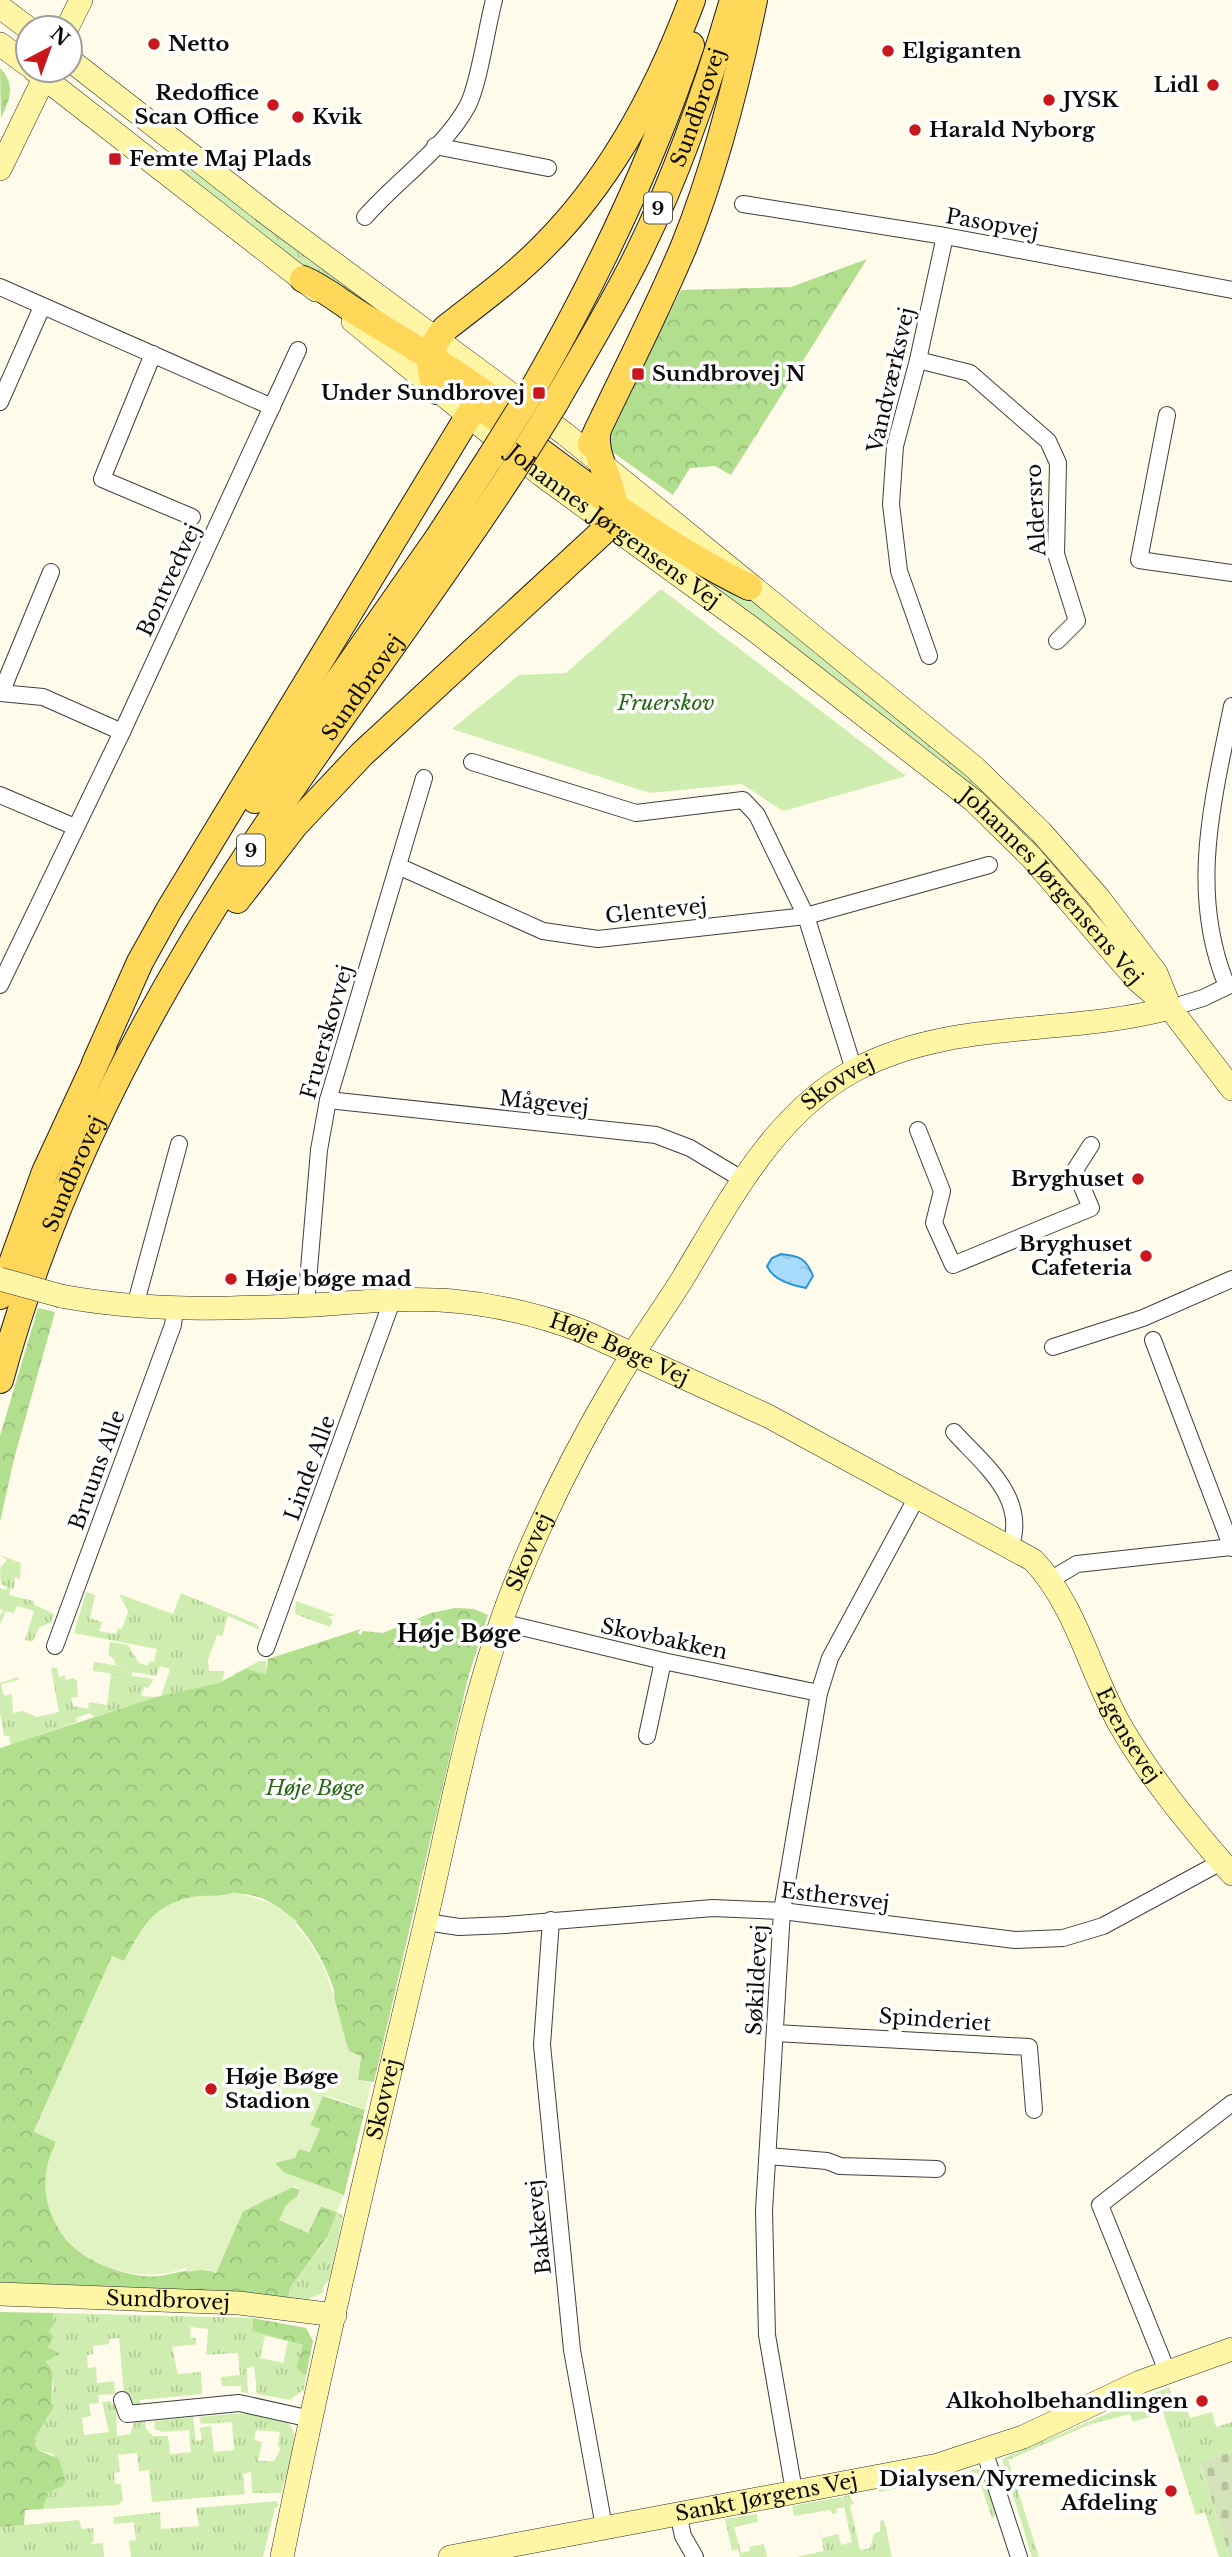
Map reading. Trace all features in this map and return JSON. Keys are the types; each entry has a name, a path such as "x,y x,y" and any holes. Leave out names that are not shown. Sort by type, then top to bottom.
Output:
{"main road":[{"path":"437,391 430,376 433,347 446,328 529,261 564,225 641,112 667,62 692,0"},
{"name":"Sundbrovej","path":"544,396 656,141 706,0"},
{"name":"Sundbrovej","path":"0,1380 40,1256 103,1108 188,949 637,255 657,212 710,75 733,0"},
{"path":"40,1256 157,1028 213,935 256,875 295,825 362,754 510,614 600,536 612,514 612,488 595,460 598,429 675,267 700,202 730,103 754,0"},
{"path":"303,279 321,286 355,312 433,347 561,453 578,459 595,460"},
{"path":"95,1063 140,962 169,910 467,416 477,408 485,410 612,514 749,587"},
{"name":"Sundbrovej","path":"0,1296 45,1172 95,1063 151,962 232,834 438,538 501,465"}],"street":[{"path":"365,216 449,133 469,104 494,0"},
{"path":"84,71 433,347"},
{"path":"0,169 33,84"},
{"path":"55,84 303,279 467,416"},
{"path":"435,146 548,168"},
{"name":"Pasopvej","path":"743,204 945,236 1232,290"},
{"name":"Vandværksvej","path":"929,656 899,570 891,504 895,446 918,360 945,236"},
{"path":"0,288 272,407"},
{"path":"0,402 42,307"},
{"name":"Bontvedvej","path":"0,985 122,732 298,350"},
{"path":"153,354 102,479 192,517"},
{"name":"Aldersro","path":"918,360 970,373 1048,441 1058,463 1056,554 1077,621 1057,641"},
{"path":"1167,415 1139,560 1232,573"},
{"name":"Johannes Jørgensens Vej","path":"595,460 749,587 936,734 1002,793 1069,862 1115,918 1156,973 1170,1008"},
{"name":"Johannes Jørgensens Vej","path":"612,514 753,629 974,801 1032,858 1137,980 1170,1008 1232,1089"},
{"path":"51,572 1,693 43,697 122,732"},
{"path":"1170,1008 1203,998 1229,985 1212,938 1206,874 1206,833 1232,706"},
{"path":"472,762 636,813 743,800 757,815 806,916 854,1070"},
{"name":"Fruerskovvej","path":"306,1305 319,1150 328,1100 424,778"},
{"path":"0,795 75,827"},
{"name":"Glentevej","path":"397,866 543,930 598,939 806,916 989,865"},
{"name":"Skovvej","path":"282,2557 311,2419 478,1698 517,1580 585,1435 634,1353 774,1136 798,1111 854,1070 892,1052 933,1040 1137,1017 1170,1008"},
{"name":"Mågevej","path":"328,1100 656,1135 690,1147 745,1181"},
{"path":"918,1130 942,1191 934,1223 953,1265 1091,1208 1075,1170 1091,1144"},
{"path":"135,1306 179,1144"},
{"name":"Høje Bøge Vej","path":"0,1279 61,1296 135,1306 175,1308 449,1301 550,1319 634,1353 768,1416 1010,1545 1033,1560 1050,1580"},
{"path":"1053,1348 1143,1318 1232,1279"},
{"name":"Linde Alle","path":"266,1648 392,1301"},
{"name":"Bruuns Alle","path":"54,1646 173,1325 175,1308"},
{"path":"1050,1580 1077,1564 1232,1547 1153,1340"},
{"path":"954,1432 1008,1495 1012,1504 1015,1531 1010,1545"},
{"name":"Søkildevej","path":"794,2491 767,2335 764,2211 782,1911 819,1693 830,1658 918,1495"},
{"name":"Egensevej","path":"1050,1580 1119,1724 1152,1773 1227,1868"},
{"name":"Skovbakken","path":"501,1622 663,1661 819,1693"},
{"path":"647,1736 663,1661"},
{"name":"Esthersvej","path":"426,1922 459,1927 713,1908 782,1911 1015,1940 1063,1938 1103,1926 1227,1868"},
{"name":"Bakkevej","path":"551,1920 542,2045 572,2350 604,2527"},
{"name":"Spinderiet","path":"775,2033 1029,2047 1034,2110"},
{"path":"1167,2371 1100,2205 1232,2103"},
{"path":"768,2156 827,2161 840,2166 937,2169"},
{"name":"Sundbrovej","path":"0,2294 239,2304 335,2315"},
{"name":"Sankt Jørgens Vej","path":"450,2557 530,2550 604,2527 919,2470 1047,2427 1098,2400 1167,2371 1232,2349"},
{"path":"124,2414 239,2403 311,2419"},
{"path":"984,2450 1019,2557"},
{"path":"678,2513 682,2536 695,2557"}],"green space":[{"path":"0,68 10,86 7,105 1,118"},
{"path":"78,90 160,153 206,179 416,335 309,273"},
{"path":"867,259 731,475 715,466 690,468 673,495 611,451 609,434 681,290 791,287"},
{"path":"627,523 744,594 984,786 1064,873 979,794"},
{"name":"Fruerskov","path":"661,589 906,776 783,811 742,784 650,793 452,729 519,675 566,673"},
{"path":"38,1308 55,1312 14,1459 0,1522 0,1436"},
{"path":"0,1555 21,1563 20,1579 15,1577 14,1589 11,1588 9,1595 34,1601 33,1604 54,1614 51,1622 39,1628 32,1642 25,1640 34,1611 17,1606 14,1613 6,1611 0,1625 0,1615 4,1611 0,1609 0,1588 6,1590 7,1587 1,1584 0,1568 7,1560"},
{"path":"86,1592 95,1595 90,1618 102,1622 99,1631 116,1634 118,1628 122,1629 128,1611 119,1594 173,1614 181,1593 256,1624 260,1630 228,1616 222,1636 217,1635 208,1660 209,1671 225,1671 222,1681 259,1661 266,1661 267,1675 161,1696 170,1669 160,1666 156,1676 132,1672 132,1668 116,1665 108,1655 110,1642 128,1645 139,1663 148,1666 149,1661 154,1662 157,1649 74,1633"},
{"path":"296,1601 335,1615 327,1617 333,1620 330,1627 295,1614"},
{"name":"Høje Bøge","path":"455,1608 474,1609 488,1615 468,1678 374,2082 357,2080 361,2058 349,2052 329,1975 312,1944 289,1916 260,1897 235,1894 194,1898 179,1901 157,1913 140,1933 124,1962 112,1957 34,2131 56,2142 51,2170 53,2213 59,2229 77,2250 103,2265 131,2274 153,2276 189,2270 216,2273 243,2211 292,2187 300,2190 296,2200 290,2201 308,2233 321,2206 337,2212 328,2236 290,2288 288,2299 0,2286 0,1748 156,1697 220,1683 247,1669 266,1675 268,1659 361,1629 358,1633 361,1635 363,1631 383,1633 431,1613"},
{"path":"94,1662 133,1668 132,1676 93,1671"},
{"path":"51,1668 57,1668 59,1677 65,1675 66,1680 73,1678 77,1681 78,1697 71,1697 73,1706 88,1709 89,1702 107,1705 111,1673 154,1679 148,1688 144,1687 141,1696 156,1697 94,1717 90,1713 76,1718 77,1722 11,1745 9,1736 4,1736 0,1713 0,1683 18,1677 19,1680 1,1684 4,1696 12,1694 13,1713 22,1711 37,1717 59,1712"},
{"name":"Høje Bøge Stadion","path":"234,1892 271,1903 297,1921 295,1925 316,1953 330,1984 349,2051 361,2056 358,2080 371,2083 365,2110 333,2097 323,2096 310,2125 320,2129 310,2152 299,2149 295,2158 275,2163 285,2173 344,2195 336,2212 321,2206 308,2233 279,2220 286,2205 299,2195 300,2190 295,2186 243,2211 216,2273 207,2269 188,2272 185,2268 161,2274 135,2274 111,2268 88,2257 69,2242 55,2222 47,2199 46,2173 56,2142 34,2132 112,1956 124,1961 145,1926 163,1909 174,1903 186,1898 222,1896"},
{"path":"323,2096 365,2110 344,2195 285,2173 275,2165 277,2160 294,2158 299,2148 309,2152 310,2125"},
{"path":"337,2212 343,2216 329,2279 322,2289 324,2292 306,2300 288,2299 290,2288 328,2237"},
{"path":"0,2312 53,2313 54,2324 49,2331 54,2337 48,2347 60,2354 46,2361 53,2372 51,2403 54,2406 33,2442 38,2450 59,2459 65,2480 63,2486 48,2493 43,2509 25,2510 24,2525 0,2527"},
{"path":"53,2313 253,2318 252,2331 303,2345 296,2368 306,2376 304,2389 290,2400 257,2394 254,2366 247,2368 248,2393 241,2392 241,2386 222,2386 221,2377 240,2375 238,2353 206,2355 208,2329 190,2327 191,2338 196,2338 196,2344 200,2344 172,2347 178,2374 201,2372 202,2394 140,2400 140,2404 133,2404 124,2395 119,2338 109,2339 109,2344 93,2346 93,2354 87,2355 88,2368 96,2367 97,2383 114,2381 115,2394 98,2395 99,2403 89,2404 91,2416 82,2418 84,2435 109,2432 102,2402 110,2401 116,2407 117,2436 130,2434 134,2423 145,2420 146,2429 153,2436 168,2436 170,2454 191,2452 189,2430 163,2432 155,2429 154,2421 193,2417 196,2441 202,2440 200,2428 211,2426 214,2452 234,2450 232,2422 201,2424 199,2417 252,2414 281,2419 290,2425 294,2441 281,2493 252,2493 251,2472 243,2474 245,2494 152,2502 149,2470 139,2471 137,2453 118,2455 120,2472 114,2473 115,2484 121,2484 123,2500 118,2505 43,2509 48,2493 63,2486 53,2454 38,2450 33,2442 48,2417 53,2389 53,2372 46,2360 58,2356 48,2346 54,2337 49,2331 54,2324","holes":["265,2336 288,2341 283,2363 260,2358","256,2430 280,2432 278,2447 281,2448 274,2461 258,2461 262,2442 254,2440"]},
{"path":"253,2318 306,2328 313,2341 306,2376 296,2368 303,2345 252,2331"},
{"path":"1169,2387 1173,2398 1182,2394 1190,2418 1212,2412 1216,2427 1232,2422 1232,2452 1200,2464 1230,2557 1219,2557 1205,2512 1196,2515 1163,2412 1133,2422 1130,2414 1091,2424 1008,2460 1039,2557 1032,2557 1002,2459"},
{"path":"1232,2452 1232,2557 1230,2557 1200,2463"},
{"path":"978,2469 984,2473 997,2513 992,2519 977,2473 879,2492 878,2490"},
{"path":"849,2495 854,2504 850,2505 860,2550 870,2548 874,2534 880,2531 880,2521 884,2520 892,2557 796,2557 824,2551 817,2513 822,2538 838,2534 841,2545 852,2542 842,2497"},
{"path":"842,2497 844,2507 836,2509 837,2513 832,2514 830,2510 794,2516 792,2506"},
{"path":"276,2501 279,2506 275,2508 263,2557 131,2557 129,2541 136,2540 134,2522 114,2524 114,2517 160,2512 161,2529 199,2526 196,2508"},
{"path":"757,2514 758,2522 734,2527 741,2553 750,2551 749,2547 764,2544 767,2557 740,2557 738,2549 732,2551 725,2519"},
{"path":"79,2520 82,2529 93,2528 94,2541 90,2544 103,2543 104,2557 0,2557 0,2527"}],"water":[{"path":"781,1254 797,1257 808,1265 813,1276 806,1288 783,1281 770,1271 767,1266 772,1258"}],"place":[{"name":"Netto","path":"154,44"},
{"name":"Elgiganten","path":"888,51"},
{"name":"Lidl","path":"1213,85"},
{"name":"JYSK","path":"1049,100"},
{"name":"Redoffice Scan Office","path":"273,105"},
{"name":"Kvik","path":"298,117"},
{"name":"Harald Nyborg","path":"915,130"},
{"name":"Femte Maj Plads","path":"115,159"},
{"name":"Sundbrovej N","path":"638,374"},
{"name":"Under Sundbrovej","path":"539,393"},
{"name":"Bryghuset","path":"1138,1179"},
{"name":"Bryghuset Cafeteria","path":"1146,1256"},
{"name":"Høje bøge mad","path":"231,1279"},
{"name":"Høje Bøge Stadion","path":"211,2089"},
{"name":"Alkoholbehandlingen","path":"1202,2401"},
{"name":"Dialysen/Nyremedicinsk Afdeling","path":"1171,2491"}],"district":[{"name":"Høje Bøge","path":"459,1634"}]}
